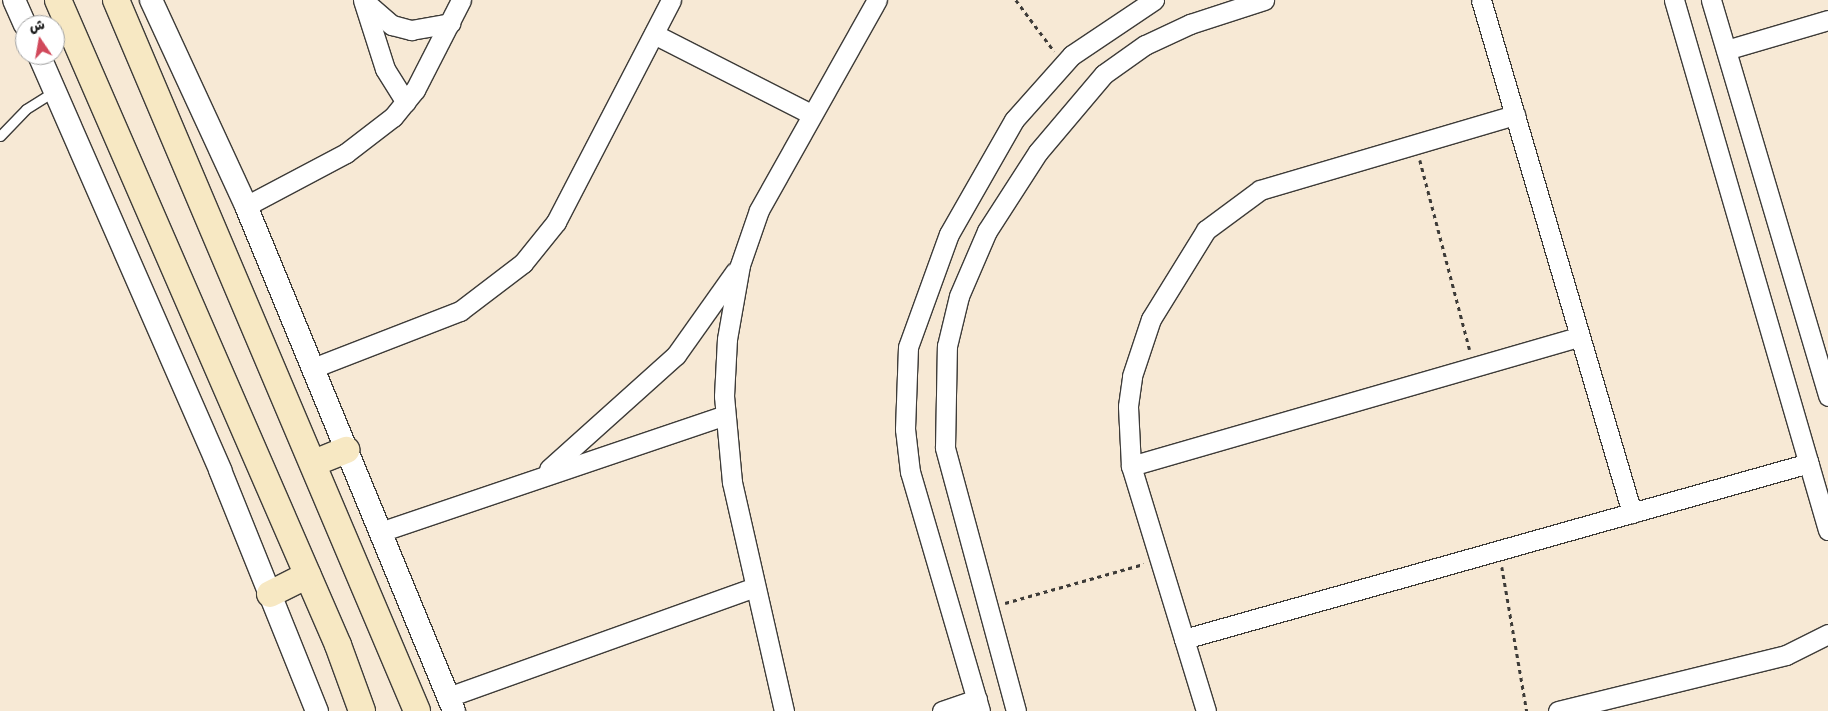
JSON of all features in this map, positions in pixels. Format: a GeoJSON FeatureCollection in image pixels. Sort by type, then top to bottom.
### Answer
{"type":"FeatureCollection","features":[{"type":"Feature","properties":{"kind":"main road"},"geometry":{"type":"LineString","coordinates":[[58,0],[308,575],[362,711]]}},
{"type":"Feature","properties":{"kind":"main road"},"geometry":{"type":"LineString","coordinates":[[116,0],[314,463],[416,711]]}},
{"type":"Feature","properties":{"kind":"main road"},"geometry":{"type":"LineString","coordinates":[[314,463],[347,450]]}},
{"type":"Feature","properties":{"kind":"main road"},"geometry":{"type":"LineString","coordinates":[[270,594],[308,575]]}},
{"type":"Feature","properties":{"kind":"street"},"geometry":{"type":"LineString","coordinates":[[14,0],[21,15]]}},
{"type":"Feature","properties":{"kind":"street"},"geometry":{"type":"LineString","coordinates":[[152,0],[246,206],[451,704],[755,587]]}},
{"type":"Feature","properties":{"kind":"street"},"geometry":{"type":"LineString","coordinates":[[363,0],[385,69],[406,102]]}},
{"type":"Feature","properties":{"kind":"street"},"geometry":{"type":"LineString","coordinates":[[363,0],[392,25],[411,30],[450,23]]}},
{"type":"Feature","properties":{"kind":"street"},"geometry":{"type":"LineString","coordinates":[[246,206],[363,143],[406,102],[461,0]]}},
{"type":"Feature","properties":{"kind":"street"},"geometry":{"type":"LineString","coordinates":[[313,368],[460,311],[523,263],[556,222],[671,0]]}},
{"type":"Feature","properties":{"kind":"street"},"geometry":{"type":"LineString","coordinates":[[784,711],[732,482],[725,415],[727,339],[740,265],[758,210],[877,0]]}},
{"type":"Feature","properties":{"kind":"street"},"geometry":{"type":"LineString","coordinates":[[942,711],[978,705],[910,472],[904,429],[908,347],[918,311],[969,193],[1014,120],[1063,63],[1106,28],[1154,0]]}},
{"type":"Feature","properties":{"kind":"street"},"geometry":{"type":"LineString","coordinates":[[1016,711],[989,608],[956,496],[946,446],[943,396],[947,346],[959,296],[987,231],[1038,152],[1104,74],[1145,45],[1190,24],[1264,0]]}},
{"type":"Feature","properties":{"kind":"street"},"geometry":{"type":"LineString","coordinates":[[1481,0],[1632,513]]}},
{"type":"Feature","properties":{"kind":"street"},"geometry":{"type":"LineString","coordinates":[[1674,0],[1828,530]]}},
{"type":"Feature","properties":{"kind":"street"},"geometry":{"type":"LineString","coordinates":[[1712,0],[1828,396]]}},
{"type":"Feature","properties":{"kind":"street"},"geometry":{"type":"LineString","coordinates":[[1726,50],[1828,20]]}},
{"type":"Feature","properties":{"kind":"street"},"geometry":{"type":"LineString","coordinates":[[654,34],[811,114]]}},
{"type":"Feature","properties":{"kind":"street"},"geometry":{"type":"LineString","coordinates":[[44,65],[270,594],[317,711]]}},
{"type":"Feature","properties":{"kind":"street"},"geometry":{"type":"LineString","coordinates":[[1206,711],[1131,466],[1128,406],[1140,347],[1168,288],[1206,230],[1260,190],[1515,115]]}},
{"type":"Feature","properties":{"kind":"street"},"geometry":{"type":"LineString","coordinates":[[544,473],[676,355],[740,265]]}},
{"type":"Feature","properties":{"kind":"street"},"geometry":{"type":"LineString","coordinates":[[1131,466],[1580,336]]}},
{"type":"Feature","properties":{"kind":"street"},"geometry":{"type":"LineString","coordinates":[[380,532],[544,473],[725,415]]}},
{"type":"Feature","properties":{"kind":"street"},"geometry":{"type":"LineString","coordinates":[[1184,639],[1809,463]]}},
{"type":"Feature","properties":{"kind":"street"},"geometry":{"type":"LineString","coordinates":[[1558,711],[1786,655],[1828,634]]}},
{"type":"Feature","properties":{"kind":"lane"},"geometry":{"type":"LineString","coordinates":[[0,136],[26,109],[56,91]]}},
{"type":"Feature","properties":{"kind":"path"},"geometry":{"type":"LineString","coordinates":[[1016,0],[1063,63]]}},
{"type":"Feature","properties":{"kind":"path"},"geometry":{"type":"LineString","coordinates":[[1416,144],[1474,367]]}},
{"type":"Feature","properties":{"kind":"path"},"geometry":{"type":"LineString","coordinates":[[1499,551],[1527,711]]}},
{"type":"Feature","properties":{"kind":"path"},"geometry":{"type":"LineString","coordinates":[[989,608],[1160,559]]}}]}
